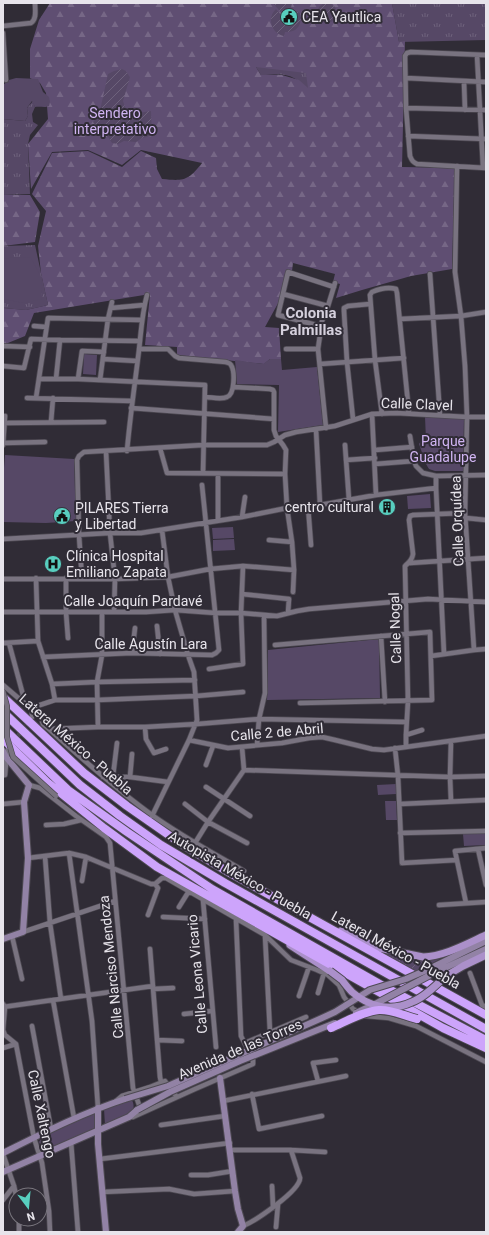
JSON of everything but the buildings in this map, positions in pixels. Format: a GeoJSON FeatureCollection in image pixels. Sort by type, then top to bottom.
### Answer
{"type":"FeatureCollection","features":[{"type":"Feature","properties":{"kind":"highway","name":"Lateral México - Puebla"},"geometry":{"type":"LineString","coordinates":[[3,697],[84,773],[115,798],[206,860],[486,1016]]}},
{"type":"Feature","properties":{"kind":"highway","name":"Autopista México - Puebla"},"geometry":{"type":"LineString","coordinates":[[3,712],[80,785],[161,845],[219,880],[486,1029]]}},
{"type":"Feature","properties":{"kind":"highway","name":"Autopista México - Puebla"},"geometry":{"type":"LineString","coordinates":[[3,728],[68,790],[212,889],[385,987],[486,1040]]}},
{"type":"Feature","properties":{"kind":"highway"},"geometry":{"type":"LineString","coordinates":[[3,739],[47,782],[111,837],[157,867],[443,1028],[486,1048]]}},
{"type":"Feature","properties":{"kind":"highway"},"geometry":{"type":"LineString","coordinates":[[306,1034],[331,1028],[370,1012],[380,1010],[416,1019],[486,1053]]}},
{"type":"Feature","properties":{"kind":"main road"},"geometry":{"type":"LineString","coordinates":[[3,939],[23,932],[28,858],[24,802],[29,785],[6,752]]}},
{"type":"Feature","properties":{"kind":"main road"},"geometry":{"type":"LineString","coordinates":[[332,929],[341,931],[379,948],[423,957],[444,953],[486,935]]}},
{"type":"Feature","properties":{"kind":"main road"},"geometry":{"type":"LineString","coordinates":[[281,938],[327,972],[342,980],[352,992],[363,1000],[377,1006],[384,1007],[403,1006],[412,1002],[421,997],[446,976],[486,955]]}},
{"type":"Feature","properties":{"kind":"main road","name":"Avenida de las Torres"},"geometry":{"type":"LineString","coordinates":[[3,1153],[74,1118],[98,1108],[168,1086],[335,1012],[370,990],[406,979],[486,941]]}},
{"type":"Feature","properties":{"kind":"main road","name":"Avenida de las Torres"},"geometry":{"type":"LineString","coordinates":[[6,1171],[129,1117],[170,1092],[240,1060],[334,1023],[377,1003],[436,972],[486,949]]}},
{"type":"Feature","properties":{"kind":"main road"},"geometry":{"type":"LineString","coordinates":[[220,1078],[231,1150],[235,1191],[243,1226],[238,1232]]}},
{"type":"Feature","properties":{"kind":"main road"},"geometry":{"type":"LineString","coordinates":[[98,1108],[98,1130],[106,1232]]}},
{"type":"Feature","properties":{"kind":"street"},"geometry":{"type":"LineString","coordinates":[[3,26],[31,23],[34,21],[34,3]]}},
{"type":"Feature","properties":{"kind":"street"},"geometry":{"type":"LineString","coordinates":[[3,33],[6,80]]}},
{"type":"Feature","properties":{"kind":"street"},"geometry":{"type":"LineString","coordinates":[[477,55],[480,110],[484,139],[484,168],[417,164],[413,162],[410,156],[406,108],[405,56],[407,53],[486,55]]}},
{"type":"Feature","properties":{"kind":"street"},"geometry":{"type":"LineString","coordinates":[[406,78],[486,82]]}},
{"type":"Feature","properties":{"kind":"street"},"geometry":{"type":"LineString","coordinates":[[464,82],[464,110]]}},
{"type":"Feature","properties":{"kind":"street"},"geometry":{"type":"LineString","coordinates":[[406,108],[486,110]]}},
{"type":"Feature","properties":{"kind":"street"},"geometry":{"type":"LineString","coordinates":[[408,136],[484,139]]}},
{"type":"Feature","properties":{"kind":"street","name":"Calle Orquídea"},"geometry":{"type":"LineString","coordinates":[[457,166],[455,272],[465,366],[467,417],[466,516],[474,650]]}},
{"type":"Feature","properties":{"kind":"street"},"geometry":{"type":"LineString","coordinates":[[320,326],[278,315],[288,272],[334,285],[320,326],[318,349],[326,428]]}},
{"type":"Feature","properties":{"kind":"street"},"geometry":{"type":"LineString","coordinates":[[430,274],[440,415]]}},
{"type":"Feature","properties":{"kind":"street"},"geometry":{"type":"LineString","coordinates":[[382,414],[375,360],[370,295],[372,292],[392,288],[396,289],[397,293],[409,414]]}},
{"type":"Feature","properties":{"kind":"street"},"geometry":{"type":"LineString","coordinates":[[284,294],[328,306]]}},
{"type":"Feature","properties":{"kind":"street"},"geometry":{"type":"LineString","coordinates":[[127,451],[134,382],[144,305],[147,295]]}},
{"type":"Feature","properties":{"kind":"street"},"geometry":{"type":"LineString","coordinates":[[100,380],[108,319],[112,302]]}},
{"type":"Feature","properties":{"kind":"street"},"geometry":{"type":"LineString","coordinates":[[353,420],[347,362],[344,308],[348,306],[370,304]]}},
{"type":"Feature","properties":{"kind":"street"},"geometry":{"type":"LineString","coordinates":[[111,308],[144,305]]}},
{"type":"Feature","properties":{"kind":"street"},"geometry":{"type":"LineString","coordinates":[[400,319],[433,316],[460,316],[486,312],[486,316]]}},
{"type":"Feature","properties":{"kind":"street"},"geometry":{"type":"LineString","coordinates":[[36,398],[48,318],[142,320]]}},
{"type":"Feature","properties":{"kind":"street"},"geometry":{"type":"LineString","coordinates":[[34,326],[46,327]]}},
{"type":"Feature","properties":{"kind":"street"},"geometry":{"type":"LineString","coordinates":[[3,366],[24,368],[31,339],[140,341]]}},
{"type":"Feature","properties":{"kind":"street"},"geometry":{"type":"LineString","coordinates":[[56,378],[60,340]]}},
{"type":"Feature","properties":{"kind":"street"},"geometry":{"type":"LineString","coordinates":[[3,346],[30,347]]}},
{"type":"Feature","properties":{"kind":"street"},"geometry":{"type":"LineString","coordinates":[[139,349],[168,349],[179,358],[226,362],[230,364],[232,368],[234,387],[229,397],[205,397]]}},
{"type":"Feature","properties":{"kind":"street"},"geometry":{"type":"LineString","coordinates":[[286,349],[318,349]]}},
{"type":"Feature","properties":{"kind":"street"},"geometry":{"type":"LineString","coordinates":[[78,379],[82,351],[104,352]]}},
{"type":"Feature","properties":{"kind":"street"},"geometry":{"type":"LineString","coordinates":[[320,364],[404,358]]}},
{"type":"Feature","properties":{"kind":"street"},"geometry":{"type":"LineString","coordinates":[[103,359],[137,360]]}},
{"type":"Feature","properties":{"kind":"street"},"geometry":{"type":"LineString","coordinates":[[39,379],[56,378],[205,385],[202,473]]}},
{"type":"Feature","properties":{"kind":"street"},"geometry":{"type":"LineString","coordinates":[[234,387],[273,390],[274,392],[274,430],[276,436],[286,450],[285,474],[294,570],[293,592]]}},
{"type":"Feature","properties":{"kind":"street"},"geometry":{"type":"LineString","coordinates":[[27,398],[132,401]]}},
{"type":"Feature","properties":{"kind":"street"},"geometry":{"type":"LineString","coordinates":[[51,422],[53,398]]}},
{"type":"Feature","properties":{"kind":"street"},"geometry":{"type":"LineString","coordinates":[[131,408],[274,419]]}},
{"type":"Feature","properties":{"kind":"street","name":"Calle Clavel"},"geometry":{"type":"LineString","coordinates":[[82,578],[77,460],[84,452],[127,451],[203,445],[267,445],[285,435],[336,426],[372,414],[396,413],[486,417]]}},
{"type":"Feature","properties":{"kind":"street"},"geometry":{"type":"LineString","coordinates":[[372,414],[376,495]]}},
{"type":"Feature","properties":{"kind":"street"},"geometry":{"type":"LineString","coordinates":[[5,416],[3,444],[45,442]]}},
{"type":"Feature","properties":{"kind":"street"},"geometry":{"type":"LineString","coordinates":[[4,423],[104,422]]}},
{"type":"Feature","properties":{"kind":"street"},"geometry":{"type":"LineString","coordinates":[[316,429],[320,505]]}},
{"type":"Feature","properties":{"kind":"street"},"geometry":{"type":"LineString","coordinates":[[410,436],[414,461],[416,466],[424,473],[436,476],[486,475]]}},
{"type":"Feature","properties":{"kind":"street"},"geometry":{"type":"LineString","coordinates":[[345,445],[349,500]]}},
{"type":"Feature","properties":{"kind":"street"},"geometry":{"type":"LineString","coordinates":[[374,450],[412,446]]}},
{"type":"Feature","properties":{"kind":"street"},"geometry":{"type":"LineString","coordinates":[[160,448],[167,474],[285,474]]}},
{"type":"Feature","properties":{"kind":"street"},"geometry":{"type":"LineString","coordinates":[[106,451],[110,534],[115,579],[114,612]]}},
{"type":"Feature","properties":{"kind":"street"},"geometry":{"type":"LineString","coordinates":[[346,460],[375,458]]}},
{"type":"Feature","properties":{"kind":"street"},"geometry":{"type":"LineString","coordinates":[[375,464],[414,461]]}},
{"type":"Feature","properties":{"kind":"street"},"geometry":{"type":"LineString","coordinates":[[218,474],[218,520]]}},
{"type":"Feature","properties":{"kind":"street"},"geometry":{"type":"LineString","coordinates":[[436,476],[444,654]]}},
{"type":"Feature","properties":{"kind":"street"},"geometry":{"type":"LineString","coordinates":[[202,485],[216,613]]}},
{"type":"Feature","properties":{"kind":"street"},"geometry":{"type":"LineString","coordinates":[[3,539],[141,533],[242,517],[287,508],[320,505],[376,495],[436,488]]}},
{"type":"Feature","properties":{"kind":"street"},"geometry":{"type":"LineString","coordinates":[[242,517],[245,497]]}},
{"type":"Feature","properties":{"kind":"street"},"geometry":{"type":"LineString","coordinates":[[308,506],[311,545]]}},
{"type":"Feature","properties":{"kind":"street"},"geometry":{"type":"LineString","coordinates":[[437,514],[466,516],[486,520]]}},
{"type":"Feature","properties":{"kind":"street","name":"Calle Nogal"},"geometry":{"type":"LineString","coordinates":[[406,747],[408,701],[404,566],[410,563],[413,554],[409,520],[410,516],[414,515],[437,514]]}},
{"type":"Feature","properties":{"kind":"street"},"geometry":{"type":"LineString","coordinates":[[152,816],[198,720],[194,672],[175,610],[168,577],[162,530]]}},
{"type":"Feature","properties":{"kind":"street"},"geometry":{"type":"LineString","coordinates":[[269,540],[292,542]]}},
{"type":"Feature","properties":{"kind":"street"},"geometry":{"type":"LineString","coordinates":[[410,563],[486,558]]}},
{"type":"Feature","properties":{"kind":"street"},"geometry":{"type":"LineString","coordinates":[[3,579],[115,579],[168,577],[210,569],[243,566],[294,570]]}},
{"type":"Feature","properties":{"kind":"street"},"geometry":{"type":"LineString","coordinates":[[209,669],[243,664],[241,613],[243,566]]}},
{"type":"Feature","properties":{"kind":"street"},"geometry":{"type":"LineString","coordinates":[[36,578],[38,641],[52,684],[55,700]]}},
{"type":"Feature","properties":{"kind":"street"},"geometry":{"type":"LineString","coordinates":[[66,578],[68,638]]}},
{"type":"Feature","properties":{"kind":"street"},"geometry":{"type":"LineString","coordinates":[[242,594],[289,598],[288,613]]}},
{"type":"Feature","properties":{"kind":"street","name":"Calle Joaquín Pardavé"},"geometry":{"type":"LineString","coordinates":[[3,612],[146,612],[175,610],[276,616],[297,610],[406,601],[442,600],[486,602]]}},
{"type":"Feature","properties":{"kind":"street"},"geometry":{"type":"LineString","coordinates":[[98,727],[97,682],[102,655],[102,612]]}},
{"type":"Feature","properties":{"kind":"street","name":"Calle Agustín Lara"},"geometry":{"type":"LineString","coordinates":[[43,657],[132,653],[188,655],[216,654],[219,650],[216,613]]}},
{"type":"Feature","properties":{"kind":"street"},"geometry":{"type":"LineString","coordinates":[[257,745],[259,719],[265,693],[264,615]]}},
{"type":"Feature","properties":{"kind":"street"},"geometry":{"type":"LineString","coordinates":[[157,626],[160,654]]}},
{"type":"Feature","properties":{"kind":"street"},"geometry":{"type":"LineString","coordinates":[[132,653],[135,628]]}},
{"type":"Feature","properties":{"kind":"street"},"geometry":{"type":"LineString","coordinates":[[275,645],[430,632],[432,700],[300,703]]}},
{"type":"Feature","properties":{"kind":"street"},"geometry":{"type":"LineString","coordinates":[[381,636],[385,702]]}},
{"type":"Feature","properties":{"kind":"street"},"geometry":{"type":"LineString","coordinates":[[3,643],[38,641]]}},
{"type":"Feature","properties":{"kind":"street"},"geometry":{"type":"LineString","coordinates":[[9,643],[23,695],[21,701]]}},
{"type":"Feature","properties":{"kind":"street"},"geometry":{"type":"LineString","coordinates":[[430,656],[474,650],[486,650]]}},
{"type":"Feature","properties":{"kind":"street"},"geometry":{"type":"LineString","coordinates":[[52,684],[195,680]]}},
{"type":"Feature","properties":{"kind":"street"},"geometry":{"type":"LineString","coordinates":[[3,685],[30,708],[38,711],[43,724],[103,777],[152,816],[244,871]]}},
{"type":"Feature","properties":{"kind":"street"},"geometry":{"type":"LineString","coordinates":[[3,691],[7,706],[7,737],[13,757],[56,796],[68,810]]}},
{"type":"Feature","properties":{"kind":"street"},"geometry":{"type":"LineString","coordinates":[[32,717],[32,713],[40,705],[55,700],[98,700],[196,696],[243,692]]}},
{"type":"Feature","properties":{"kind":"street"},"geometry":{"type":"LineString","coordinates":[[49,729],[145,727],[259,719],[406,722]]}},
{"type":"Feature","properties":{"kind":"street"},"geometry":{"type":"LineString","coordinates":[[145,727],[146,739],[154,753],[166,749]]}},
{"type":"Feature","properties":{"kind":"street"},"geometry":{"type":"LineString","coordinates":[[406,735],[422,730]]}},
{"type":"Feature","properties":{"kind":"street","name":"Calle 2 de Abril"},"geometry":{"type":"LineString","coordinates":[[189,740],[212,746],[228,748],[282,743],[322,737],[372,749],[384,750],[486,736]]}},
{"type":"Feature","properties":{"kind":"street"},"geometry":{"type":"LineString","coordinates":[[451,741],[451,802]]}},
{"type":"Feature","properties":{"kind":"street"},"geometry":{"type":"LineString","coordinates":[[113,776],[117,743]]}},
{"type":"Feature","properties":{"kind":"street"},"geometry":{"type":"LineString","coordinates":[[206,765],[212,746]]}},
{"type":"Feature","properties":{"kind":"street"},"geometry":{"type":"LineString","coordinates":[[195,843],[244,770],[242,747]]}},
{"type":"Feature","properties":{"kind":"street"},"geometry":{"type":"LineString","coordinates":[[395,748],[400,804],[402,863],[457,860]]}},
{"type":"Feature","properties":{"kind":"street"},"geometry":{"type":"LineString","coordinates":[[3,775],[5,775],[6,772],[6,752]]}},
{"type":"Feature","properties":{"kind":"street"},"geometry":{"type":"LineString","coordinates":[[130,777],[132,754]]}},
{"type":"Feature","properties":{"kind":"street"},"geometry":{"type":"LineString","coordinates":[[244,770],[398,776],[486,776]]}},
{"type":"Feature","properties":{"kind":"street"},"geometry":{"type":"LineString","coordinates":[[103,777],[130,777],[168,782]]}},
{"type":"Feature","properties":{"kind":"street"},"geometry":{"type":"LineString","coordinates":[[29,785],[40,788],[81,820],[106,837],[111,837]]}},
{"type":"Feature","properties":{"kind":"street"},"geometry":{"type":"LineString","coordinates":[[206,787],[250,816]]}},
{"type":"Feature","properties":{"kind":"street"},"geometry":{"type":"LineString","coordinates":[[400,804],[486,800]]}},
{"type":"Feature","properties":{"kind":"street"},"geometry":{"type":"LineString","coordinates":[[3,804],[24,802]]}},
{"type":"Feature","properties":{"kind":"street"},"geometry":{"type":"LineString","coordinates":[[184,804],[208,822],[247,843]]}},
{"type":"Feature","properties":{"kind":"street"},"geometry":{"type":"LineString","coordinates":[[46,825],[64,824],[81,820]]}},
{"type":"Feature","properties":{"kind":"street"},"geometry":{"type":"LineString","coordinates":[[400,833],[486,831]]}},
{"type":"Feature","properties":{"kind":"street","name":"Calle Narciso Mendoza"},"geometry":{"type":"LineString","coordinates":[[111,837],[112,868],[133,1088],[139,1112]]}},
{"type":"Feature","properties":{"kind":"street"},"geometry":{"type":"LineString","coordinates":[[466,903],[455,851],[486,848]]}},
{"type":"Feature","properties":{"kind":"street"},"geometry":{"type":"LineString","coordinates":[[478,849],[486,885]]}},
{"type":"Feature","properties":{"kind":"street"},"geometry":{"type":"LineString","coordinates":[[28,858],[69,853],[154,884],[158,888],[148,915]]}},
{"type":"Feature","properties":{"kind":"street"},"geometry":{"type":"LineString","coordinates":[[69,853],[92,1021],[98,1108]]}},
{"type":"Feature","properties":{"kind":"street"},"geometry":{"type":"LineString","coordinates":[[45,856],[50,923],[60,999]]}},
{"type":"Feature","properties":{"kind":"street"},"geometry":{"type":"LineString","coordinates":[[82,881],[86,858]]}},
{"type":"Feature","properties":{"kind":"street"},"geometry":{"type":"LineString","coordinates":[[154,884],[162,878],[166,878],[265,935],[291,960],[327,972],[339,985],[344,997],[353,1008],[366,1016],[389,1018],[416,1026],[486,1062]]}},
{"type":"Feature","properties":{"kind":"street"},"geometry":{"type":"LineString","coordinates":[[179,908],[189,891]]}},
{"type":"Feature","properties":{"kind":"street","name":"Calle Leona Vicario"},"geometry":{"type":"LineString","coordinates":[[203,900],[216,1047]]}},
{"type":"Feature","properties":{"kind":"street"},"geometry":{"type":"LineString","coordinates":[[23,932],[115,901]]}},
{"type":"Feature","properties":{"kind":"street"},"geometry":{"type":"LineString","coordinates":[[439,905],[486,902]]}},
{"type":"Feature","properties":{"kind":"street"},"geometry":{"type":"LineString","coordinates":[[163,917],[205,919]]}},
{"type":"Feature","properties":{"kind":"street"},"geometry":{"type":"LineString","coordinates":[[139,1112],[253,1064],[253,1060],[241,1036],[236,919]]}},
{"type":"Feature","properties":{"kind":"street"},"geometry":{"type":"LineString","coordinates":[[265,935],[270,1032]]}},
{"type":"Feature","properties":{"kind":"street"},"geometry":{"type":"LineString","coordinates":[[12,936],[22,979]]}},
{"type":"Feature","properties":{"kind":"street"},"geometry":{"type":"LineString","coordinates":[[150,949],[161,1082]]}},
{"type":"Feature","properties":{"kind":"street"},"geometry":{"type":"LineString","coordinates":[[299,996],[309,967]]}},
{"type":"Feature","properties":{"kind":"street"},"geometry":{"type":"LineString","coordinates":[[318,993],[327,972]]}},
{"type":"Feature","properties":{"kind":"street"},"geometry":{"type":"LineString","coordinates":[[470,973],[482,1005],[486,1007]]}},
{"type":"Feature","properties":{"kind":"street"},"geometry":{"type":"LineString","coordinates":[[4,1006],[124,990],[153,987],[173,988]]}},
{"type":"Feature","properties":{"kind":"street"},"geometry":{"type":"LineString","coordinates":[[53,1000],[74,1118]]}},
{"type":"Feature","properties":{"kind":"street","name":"Calle Xaltengo"},"geometry":{"type":"LineString","coordinates":[[4,1006],[5,1036],[16,1044],[34,1138],[42,1163],[49,1211],[50,1232]]}},
{"type":"Feature","properties":{"kind":"street"},"geometry":{"type":"LineString","coordinates":[[184,1014],[212,1011]]}},
{"type":"Feature","properties":{"kind":"street"},"geometry":{"type":"LineString","coordinates":[[245,1043],[306,1017]]}},
{"type":"Feature","properties":{"kind":"street"},"geometry":{"type":"LineString","coordinates":[[32,1026],[51,1129]]}},
{"type":"Feature","properties":{"kind":"street"},"geometry":{"type":"LineString","coordinates":[[157,1040],[182,1041]]}},
{"type":"Feature","properties":{"kind":"street"},"geometry":{"type":"LineString","coordinates":[[3,1048],[16,1044]]}},
{"type":"Feature","properties":{"kind":"street"},"geometry":{"type":"LineString","coordinates":[[318,1081],[313,1063],[336,1060]]}},
{"type":"Feature","properties":{"kind":"street"},"geometry":{"type":"LineString","coordinates":[[223,1101],[346,1076]]}},
{"type":"Feature","properties":{"kind":"street"},"geometry":{"type":"LineString","coordinates":[[114,1102],[122,1096],[165,1081],[177,1097]]}},
{"type":"Feature","properties":{"kind":"street"},"geometry":{"type":"LineString","coordinates":[[252,1094],[259,1129],[322,1116]]}},
{"type":"Feature","properties":{"kind":"street"},"geometry":{"type":"LineString","coordinates":[[161,1125],[225,1116]]}},
{"type":"Feature","properties":{"kind":"street"},"geometry":{"type":"LineString","coordinates":[[71,1142],[78,1232]]}},
{"type":"Feature","properties":{"kind":"street"},"geometry":{"type":"LineString","coordinates":[[100,1160],[166,1150],[230,1143]]}},
{"type":"Feature","properties":{"kind":"street"},"geometry":{"type":"LineString","coordinates":[[231,1150],[291,1150],[324,1152]]}},
{"type":"Feature","properties":{"kind":"street"},"geometry":{"type":"LineString","coordinates":[[243,1226],[250,1223],[275,1205],[297,1186],[300,1178],[291,1150]]}},
{"type":"Feature","properties":{"kind":"street"},"geometry":{"type":"LineString","coordinates":[[3,1153],[6,1171],[14,1186],[3,1200]]}},
{"type":"Feature","properties":{"kind":"street"},"geometry":{"type":"LineString","coordinates":[[191,1175],[208,1175],[233,1171]]}},
{"type":"Feature","properties":{"kind":"street"},"geometry":{"type":"LineString","coordinates":[[272,1186],[276,1228]]}},
{"type":"Feature","properties":{"kind":"street"},"geometry":{"type":"LineString","coordinates":[[102,1192],[169,1189],[194,1194],[235,1191]]}},
{"type":"Feature","properties":{"kind":"green space"},"geometry":{"type":"Polygon","coordinates":[[[50,3],[392,3],[399,42],[405,41],[402,167],[455,168],[452,269],[411,276],[336,298],[340,284],[333,282],[335,274],[293,263],[292,271],[287,270],[282,296],[265,327],[279,328],[281,359],[270,359],[264,364],[177,355],[177,347],[145,345],[150,294],[34,313],[25,336],[3,345],[3,308],[26,310],[48,305],[41,273],[38,246],[46,211],[32,194],[52,153],[88,151],[122,167],[141,151],[156,158],[157,169],[162,179],[169,180],[181,180],[189,176],[202,163],[141,150],[122,165],[88,150],[52,152],[31,189],[28,144],[48,119],[46,93],[40,83],[30,78],[30,49],[39,20],[50,3]],[[256,67],[261,75],[282,75],[299,80],[308,88],[306,73],[256,67]]]}},
{"type":"Feature","properties":{"kind":"green space","name":"CEA Yautlica"},"geometry":{"type":"Polygon","coordinates":[[[273,3],[292,3],[290,13],[292,13],[292,9],[300,13],[301,21],[298,27],[293,31],[285,32],[284,36],[276,32],[272,25],[271,17],[276,9],[282,16],[283,15],[273,3]]]}},
{"type":"Feature","properties":{"kind":"green space"},"geometry":{"type":"Polygon","coordinates":[[[323,3],[331,3],[337,9],[337,17],[331,23],[323,23],[317,17],[317,9],[323,3]]]}},
{"type":"Feature","properties":{"kind":"green space"},"geometry":{"type":"Polygon","coordinates":[[[392,3],[486,3],[486,40],[399,42],[392,3]]]}},
{"type":"Feature","properties":{"kind":"green space"},"geometry":{"type":"Polygon","coordinates":[[[305,55],[309,90],[303,84],[287,75],[261,75],[256,67],[305,55]]]}},
{"type":"Feature","properties":{"kind":"green space","name":"Sendero interpretativo"},"geometry":{"type":"Polygon","coordinates":[[[122,69],[126,71],[130,77],[123,101],[125,107],[131,114],[151,111],[152,136],[142,138],[136,142],[124,141],[118,144],[112,143],[93,122],[99,115],[108,74],[122,69]]]}},
{"type":"Feature","properties":{"kind":"green space"},"geometry":{"type":"Polygon","coordinates":[[[16,78],[38,79],[43,92],[49,97],[50,102],[49,106],[47,107],[35,107],[32,101],[27,108],[28,116],[25,121],[3,119],[3,85],[9,80],[16,78]]]}},
{"type":"Feature","properties":{"kind":"green space"},"geometry":{"type":"Polygon","coordinates":[[[33,101],[35,107],[32,114],[33,122],[38,125],[30,135],[28,144],[30,194],[3,195],[3,119],[25,121],[28,116],[27,108],[33,101]]]}},
{"type":"Feature","properties":{"kind":"green space"},"geometry":{"type":"Polygon","coordinates":[[[3,195],[30,195],[40,212],[35,242],[3,246],[3,195]]]}},
{"type":"Feature","properties":{"kind":"green space"},"geometry":{"type":"Polygon","coordinates":[[[35,245],[48,305],[26,310],[3,308],[3,246],[35,245]]]}},
{"type":"Feature","properties":{"kind":"green space"},"geometry":{"type":"Polygon","coordinates":[[[15,257],[31,258],[41,277],[42,299],[24,303],[3,299],[3,259],[15,257]]]}},
{"type":"Feature","properties":{"kind":"green space"},"geometry":{"type":"Polygon","coordinates":[[[84,354],[97,355],[96,375],[83,374],[84,354]]]}},
{"type":"Feature","properties":{"kind":"green space"},"geometry":{"type":"Polygon","coordinates":[[[270,359],[281,359],[282,370],[317,367],[323,425],[278,432],[279,385],[237,384],[235,360],[263,364],[270,359]]]}},
{"type":"Feature","properties":{"kind":"green space","name":"Parque Guadalupe"},"geometry":{"type":"Polygon","coordinates":[[[425,417],[464,419],[463,471],[435,471],[429,469],[419,444],[421,441],[426,440],[425,417]]]}},
{"type":"Feature","properties":{"kind":"green space"},"geometry":{"type":"Polygon","coordinates":[[[5,455],[74,459],[76,521],[46,523],[3,522],[3,480],[5,455]]]}},
{"type":"Feature","properties":{"kind":"green space"},"geometry":{"type":"Polygon","coordinates":[[[430,494],[431,508],[408,509],[407,496],[430,494]]]}},
{"type":"Feature","properties":{"kind":"green space"},"geometry":{"type":"Polygon","coordinates":[[[233,527],[234,538],[213,539],[212,528],[233,527]]]}},
{"type":"Feature","properties":{"kind":"green space"},"geometry":{"type":"Polygon","coordinates":[[[234,539],[235,550],[213,551],[213,540],[234,539]]]}},
{"type":"Feature","properties":{"kind":"green space"},"geometry":{"type":"Polygon","coordinates":[[[379,639],[380,698],[267,700],[268,650],[379,639]]]}},
{"type":"Feature","properties":{"kind":"green space"},"geometry":{"type":"Polygon","coordinates":[[[396,784],[396,794],[378,795],[377,785],[396,784]]]}},
{"type":"Feature","properties":{"kind":"green space"},"geometry":{"type":"Polygon","coordinates":[[[385,801],[396,801],[397,820],[386,820],[385,801]]]}},
{"type":"Feature","properties":{"kind":"green space"},"geometry":{"type":"Polygon","coordinates":[[[463,834],[486,834],[486,845],[464,846],[463,834]]]}},
{"type":"Feature","properties":{"kind":"green space"},"geometry":{"type":"Polygon","coordinates":[[[382,953],[422,961],[440,959],[414,973],[382,953]]]}},
{"type":"Feature","properties":{"kind":"green space"},"geometry":{"type":"Polygon","coordinates":[[[131,1099],[134,1105],[133,1112],[105,1125],[104,1109],[131,1099]]]}},
{"type":"Feature","properties":{"kind":"green space"},"geometry":{"type":"Polygon","coordinates":[[[96,1111],[95,1130],[44,1153],[39,1142],[44,1135],[96,1111]]]}},
{"type":"Feature","properties":{"kind":"tunnel"},"geometry":{"type":"LineString","coordinates":[[14,741],[30,720]]}},
{"type":"Feature","properties":{"kind":"place","name":"CEA Yautlica"},"geometry":{"type":"Point","coordinates":[289,17]}},
{"type":"Feature","properties":{"kind":"place","name":"centro cultural"},"geometry":{"type":"Point","coordinates":[387,507]}},
{"type":"Feature","properties":{"kind":"place","name":"PILARES Tierra y Libertad"},"geometry":{"type":"Point","coordinates":[62,516]}},
{"type":"Feature","properties":{"kind":"place","name":"Clínica Hospital Emiliano Zapata"},"geometry":{"type":"Point","coordinates":[53,564]}},
{"type":"Feature","properties":{"kind":"district","name":"Colonia Palmillas"},"geometry":{"type":"Point","coordinates":[311,322]}}]}
